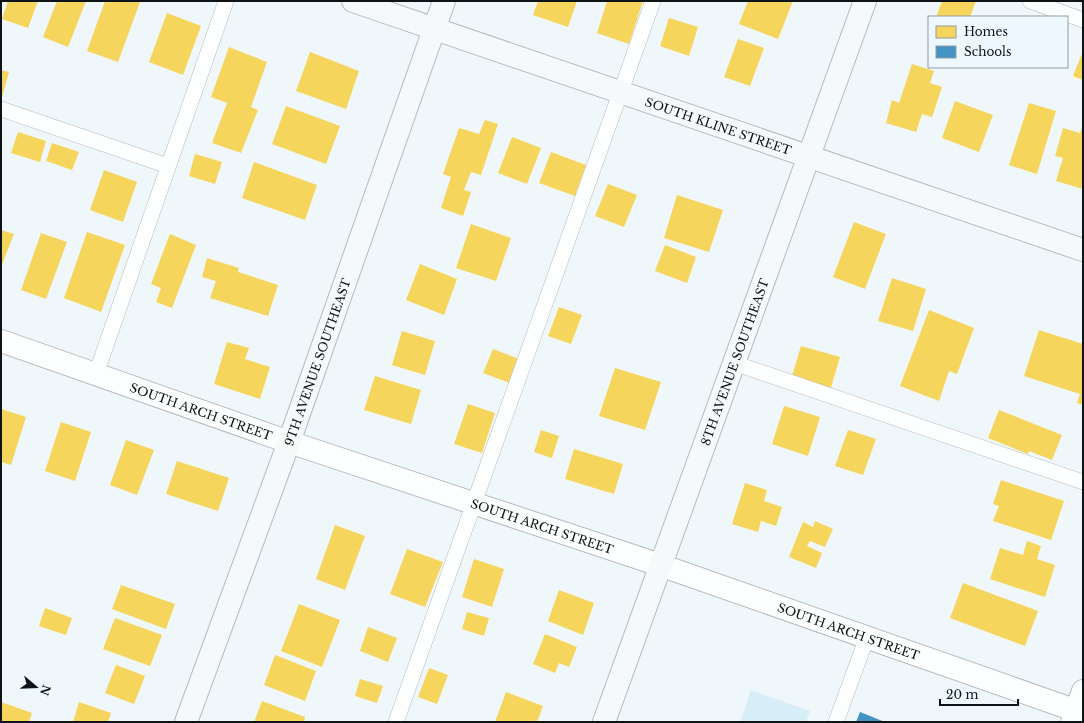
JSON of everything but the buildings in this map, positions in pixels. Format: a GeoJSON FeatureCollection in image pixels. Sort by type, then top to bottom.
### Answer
{"type":"FeatureCollection","features":[{"type":"Feature","properties":{"kind":"street","name":"SOUTH KLINE STREET"},"geometry":{"type":"LineString","coordinates":[[353,1],[1083,250]]}},
{"type":"Feature","properties":{"kind":"street","name":"9TH AVENUE SOUTHEAST"},"geometry":{"type":"LineString","coordinates":[[186,722],[289,442],[444,1]]}},
{"type":"Feature","properties":{"kind":"street","name":"8TH AVENUE SOUTHEAST"},"geometry":{"type":"LineString","coordinates":[[604,722],[865,1]]}},
{"type":"Feature","properties":{"kind":"street","name":"SOUTH ARCH STREET"},"geometry":{"type":"LineString","coordinates":[[1,341],[289,442],[660,565],[1078,709]]}},
{"type":"Feature","properties":{"kind":"lane"},"geometry":{"type":"LineString","coordinates":[[96,374],[226,1]]}},
{"type":"Feature","properties":{"kind":"lane"},"geometry":{"type":"LineString","coordinates":[[396,722],[653,1]]}},
{"type":"Feature","properties":{"kind":"lane"},"geometry":{"type":"LineString","coordinates":[[1030,1],[1083,20]]}},
{"type":"Feature","properties":{"kind":"lane"},"geometry":{"type":"LineString","coordinates":[[1,109],[168,166]]}},
{"type":"Feature","properties":{"kind":"lane"},"geometry":{"type":"LineString","coordinates":[[734,363],[1083,482]]}},
{"type":"Feature","properties":{"kind":"lane"},"geometry":{"type":"LineString","coordinates":[[836,722],[867,637]]}},
{"type":"Feature","properties":{"kind":"shaded area"},"geometry":{"type":"Polygon","coordinates":[[[751,690],[810,711],[806,722],[740,722],[751,690]]]}}]}
